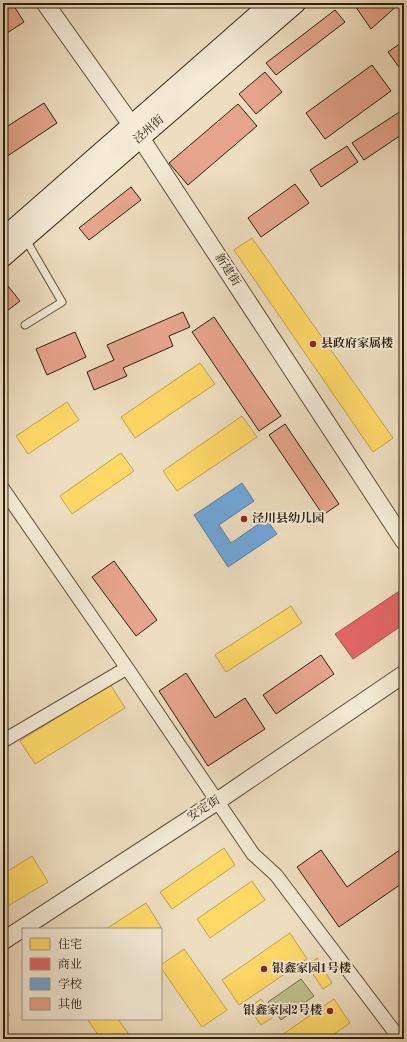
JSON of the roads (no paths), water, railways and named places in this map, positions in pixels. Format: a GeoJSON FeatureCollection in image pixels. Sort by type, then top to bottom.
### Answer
{"type":"FeatureCollection","features":[{"type":"Feature","properties":{"kind":"main road","name":"泾州街"},"geometry":{"type":"LineString","coordinates":[[3,256],[25,238],[272,3]]}},
{"type":"Feature","properties":{"kind":"main road","name":"泾州街"},"geometry":{"type":"LineString","coordinates":[[3,238],[296,3]]}},
{"type":"Feature","properties":{"kind":"street","name":"新建街"},"geometry":{"type":"LineString","coordinates":[[44,3],[136,132],[404,541]]}},
{"type":"Feature","properties":{"kind":"street"},"geometry":{"type":"LineString","coordinates":[[3,489],[253,854],[276,876],[400,1039]]}},
{"type":"Feature","properties":{"kind":"street"},"geometry":{"type":"LineString","coordinates":[[3,740],[127,668]]}},
{"type":"Feature","properties":{"kind":"street","name":"安定街"},"geometry":{"type":"LineString","coordinates":[[23,928],[216,802],[404,674]]}},
{"type":"Feature","properties":{"kind":"street","name":"安定街"},"geometry":{"type":"LineString","coordinates":[[3,941],[22,929]]}},
{"type":"Feature","properties":{"kind":"lane"},"geometry":{"type":"LineString","coordinates":[[25,238],[62,302],[25,325]]}},
{"type":"Feature","properties":{"kind":"place","name":"县政府家属楼"},"geometry":{"type":"Point","coordinates":[313,344]}},
{"type":"Feature","properties":{"kind":"place","name":"泾川县幼儿园"},"geometry":{"type":"Point","coordinates":[244,519]}},
{"type":"Feature","properties":{"kind":"place","name":"银鑫家园1号楼"},"geometry":{"type":"Point","coordinates":[264,969]}},
{"type":"Feature","properties":{"kind":"place","name":"银鑫家园2号楼"},"geometry":{"type":"Point","coordinates":[330,1011]}}]}
